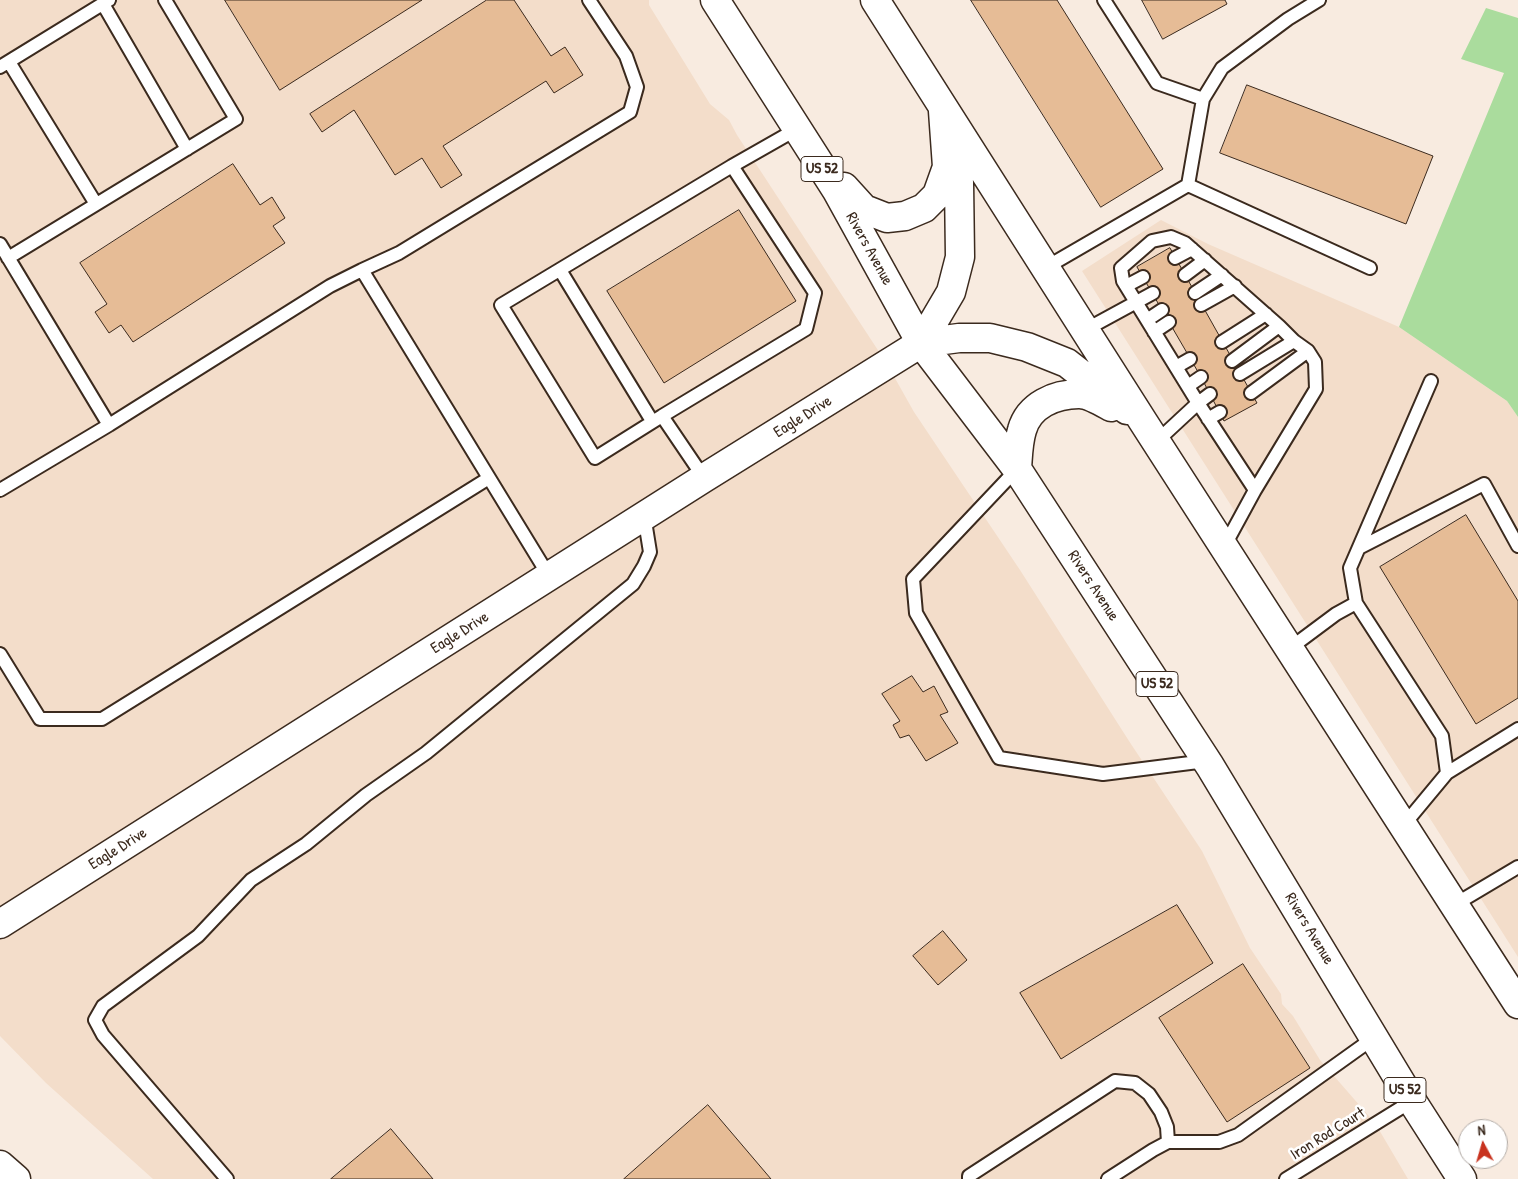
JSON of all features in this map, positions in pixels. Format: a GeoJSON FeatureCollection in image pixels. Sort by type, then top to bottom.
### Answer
{"type":"FeatureCollection","features":[{"type":"Feature","properties":{"kind":"main road","name":"Rivers Avenue"},"geometry":{"type":"LineString","coordinates":[[715,0],[837,192],[921,343],[1017,469],[1207,760],[1412,1101],[1462,1179]]}},
{"type":"Feature","properties":{"kind":"main road"},"geometry":{"type":"LineString","coordinates":[[875,0],[1518,1004]]}},
{"type":"Feature","properties":{"kind":"main road"},"geometry":{"type":"LineString","coordinates":[[803,139],[864,209],[887,218],[905,216],[924,208],[937,195],[947,167],[943,107]]}},
{"type":"Feature","properties":{"kind":"main road"},"geometry":{"type":"LineString","coordinates":[[921,343],[952,292],[960,257],[959,182],[943,107]]}},
{"type":"Feature","properties":{"kind":"main road"},"geometry":{"type":"LineString","coordinates":[[921,343],[959,338],[990,338],[1027,347],[1067,363],[1150,432]]}},
{"type":"Feature","properties":{"kind":"main road","name":"Eagle Drive"},"geometry":{"type":"LineString","coordinates":[[0,924],[704,478],[921,343]]}},
{"type":"Feature","properties":{"kind":"main road"},"geometry":{"type":"LineString","coordinates":[[1017,469],[1022,429],[1030,414],[1041,403],[1059,396],[1081,394],[1103,403],[1150,432]]}},
{"type":"Feature","properties":{"kind":"main road"},"geometry":{"type":"LineString","coordinates":[[0,1165],[16,1179]]}},
{"type":"Feature","properties":{"kind":"lane"},"geometry":{"type":"LineString","coordinates":[[8,258],[236,119],[165,0]]}},
{"type":"Feature","properties":{"kind":"lane"},"geometry":{"type":"LineString","coordinates":[[0,490],[109,425],[330,286],[399,253],[630,112],[637,87],[633,75],[626,56],[590,0]]}},
{"type":"Feature","properties":{"kind":"lane"},"geometry":{"type":"LineString","coordinates":[[1104,0],[1157,83],[1203,99]]}},
{"type":"Feature","properties":{"kind":"lane"},"geometry":{"type":"LineString","coordinates":[[1188,186],[1203,99],[1222,68],[1288,19],[1319,0]]}},
{"type":"Feature","properties":{"kind":"lane"},"geometry":{"type":"LineString","coordinates":[[96,204],[4,64],[106,2],[187,149]]}},
{"type":"Feature","properties":{"kind":"lane"},"geometry":{"type":"LineString","coordinates":[[732,166],[815,293],[806,329],[594,458],[501,305],[732,166],[803,139]]}},
{"type":"Feature","properties":{"kind":"lane"},"geometry":{"type":"LineString","coordinates":[[1188,186],[1370,268]]}},
{"type":"Feature","properties":{"kind":"lane"},"geometry":{"type":"LineString","coordinates":[[1045,268],[1188,186]]}},
{"type":"Feature","properties":{"kind":"lane"},"geometry":{"type":"LineString","coordinates":[[1224,547],[1255,490],[1316,389],[1315,362],[1308,351],[1294,341],[1185,243],[1171,237],[1152,241],[1121,268],[1123,282],[1208,419],[1255,490]]}},
{"type":"Feature","properties":{"kind":"lane"},"geometry":{"type":"LineString","coordinates":[[0,244],[109,425]]}},
{"type":"Feature","properties":{"kind":"lane"},"geometry":{"type":"LineString","coordinates":[[1175,258],[1192,249]]}},
{"type":"Feature","properties":{"kind":"lane"},"geometry":{"type":"LineString","coordinates":[[1184,274],[1205,260]]}},
{"type":"Feature","properties":{"kind":"lane"},"geometry":{"type":"LineString","coordinates":[[362,270],[549,576]]}},
{"type":"Feature","properties":{"kind":"lane"},"geometry":{"type":"LineString","coordinates":[[560,270],[657,418],[704,478]]}},
{"type":"Feature","properties":{"kind":"lane"},"geometry":{"type":"LineString","coordinates":[[1195,293],[1222,275]]}},
{"type":"Feature","properties":{"kind":"lane"},"geometry":{"type":"LineString","coordinates":[[1126,286],[1143,277]]}},
{"type":"Feature","properties":{"kind":"lane"},"geometry":{"type":"LineString","coordinates":[[1201,305],[1234,286]]}},
{"type":"Feature","properties":{"kind":"lane"},"geometry":{"type":"LineString","coordinates":[[1085,330],[1153,293]]}},
{"type":"Feature","properties":{"kind":"lane"},"geometry":{"type":"LineString","coordinates":[[1147,320],[1162,310]]}},
{"type":"Feature","properties":{"kind":"lane"},"geometry":{"type":"LineString","coordinates":[[1222,342],[1266,314]]}},
{"type":"Feature","properties":{"kind":"lane"},"geometry":{"type":"LineString","coordinates":[[1154,332],[1170,322]]}},
{"type":"Feature","properties":{"kind":"lane"},"geometry":{"type":"LineString","coordinates":[[1232,360],[1279,326]]}},
{"type":"Feature","properties":{"kind":"lane"},"geometry":{"type":"LineString","coordinates":[[1240,374],[1294,341]]}},
{"type":"Feature","properties":{"kind":"lane"},"geometry":{"type":"LineString","coordinates":[[1251,392],[1308,351]]}},
{"type":"Feature","properties":{"kind":"lane"},"geometry":{"type":"LineString","coordinates":[[1176,367],[1190,359]]}},
{"type":"Feature","properties":{"kind":"lane"},"geometry":{"type":"LineString","coordinates":[[1188,386],[1201,377]]}},
{"type":"Feature","properties":{"kind":"lane"},"geometry":{"type":"LineString","coordinates":[[1431,381],[1350,568],[1356,603],[1442,736],[1447,773]]}},
{"type":"Feature","properties":{"kind":"lane"},"geometry":{"type":"LineString","coordinates":[[1150,432],[1210,394]]}},
{"type":"Feature","properties":{"kind":"lane"},"geometry":{"type":"LineString","coordinates":[[1208,419],[1220,412]]}},
{"type":"Feature","properties":{"kind":"lane"},"geometry":{"type":"LineString","coordinates":[[1017,469],[913,580],[916,613],[999,758],[1103,774],[1207,760]]}},
{"type":"Feature","properties":{"kind":"lane"},"geometry":{"type":"LineString","coordinates":[[0,654],[40,719],[102,718],[489,478]]}},
{"type":"Feature","properties":{"kind":"lane"},"geometry":{"type":"LineString","coordinates":[[1359,548],[1484,484],[1518,546]]}},
{"type":"Feature","properties":{"kind":"lane"},"geometry":{"type":"LineString","coordinates":[[227,1179],[103,1035],[95,1020],[103,1006],[198,936],[251,880],[306,844],[366,795],[426,752],[633,584],[650,552],[644,516]]}},
{"type":"Feature","properties":{"kind":"lane"},"geometry":{"type":"LineString","coordinates":[[1289,648],[1336,614],[1356,603]]}},
{"type":"Feature","properties":{"kind":"lane"},"geometry":{"type":"LineString","coordinates":[[1403,826],[1447,773],[1518,729]]}},
{"type":"Feature","properties":{"kind":"lane"},"geometry":{"type":"LineString","coordinates":[[1454,904],[1518,868]]}},
{"type":"Feature","properties":{"kind":"lane"},"geometry":{"type":"LineString","coordinates":[[1108,1179],[1168,1142],[1220,1142],[1238,1135],[1374,1037]]}},
{"type":"Feature","properties":{"kind":"lane"},"geometry":{"type":"LineString","coordinates":[[969,1179],[970,1176],[1115,1081],[1135,1083],[1149,1094],[1161,1112],[1168,1142]]}},
{"type":"Feature","properties":{"kind":"lane","name":"Iron Rod Court"},"geometry":{"type":"LineString","coordinates":[[1286,1179],[1412,1101]]}},
{"type":"Feature","properties":{"kind":"shaded area"},"geometry":{"type":"Polygon","coordinates":[[[0,0],[649,0],[649,5],[710,104],[729,120],[887,364],[914,412],[1020,570],[1202,851],[1250,948],[1281,994],[1282,1004],[1293,1016],[1320,1060],[1375,1123],[1408,1179],[153,1179],[46,1083],[0,1036],[0,0]]]}},
{"type":"Feature","properties":{"kind":"shaded area"},"geometry":{"type":"Polygon","coordinates":[[[1161,220],[1208,244],[1399,327],[1507,401],[1518,417],[1518,957],[1082,271],[1161,220]]]}},
{"type":"Feature","properties":{"kind":"green space"},"geometry":{"type":"Polygon","coordinates":[[[1486,8],[1518,18],[1518,417],[1507,401],[1399,327],[1504,73],[1461,59],[1486,8]]]}},
{"type":"Feature","properties":{"kind":"building"},"geometry":{"type":"Polygon","coordinates":[[[225,0],[422,0],[280,90],[225,0]]]}},
{"type":"Feature","properties":{"kind":"building"},"geometry":{"type":"Polygon","coordinates":[[[487,0],[514,0],[551,56],[565,47],[583,75],[554,93],[546,81],[443,146],[462,175],[441,188],[422,158],[395,175],[354,110],[322,132],[310,114],[487,0]]]}},
{"type":"Feature","properties":{"kind":"building"},"geometry":{"type":"Polygon","coordinates":[[[971,0],[1057,0],[1163,169],[1101,207],[971,0]]]}},
{"type":"Feature","properties":{"kind":"building"},"geometry":{"type":"Polygon","coordinates":[[[1142,0],[1225,0],[1227,4],[1163,39],[1142,0]]]}},
{"type":"Feature","properties":{"kind":"building"},"geometry":{"type":"Polygon","coordinates":[[[1247,85],[1433,156],[1406,224],[1220,153],[1247,85]]]}},
{"type":"Feature","properties":{"kind":"building"},"geometry":{"type":"Polygon","coordinates":[[[233,164],[260,205],[272,197],[285,218],[273,226],[285,243],[133,342],[121,325],[109,333],[95,312],[107,304],[80,263],[233,164]]]}},
{"type":"Feature","properties":{"kind":"building"},"geometry":{"type":"Polygon","coordinates":[[[739,210],[796,301],[664,383],[607,291],[739,210]]]}},
{"type":"Feature","properties":{"kind":"building"},"geometry":{"type":"Polygon","coordinates":[[[1170,248],[1257,403],[1224,421],[1201,377],[1137,267],[1170,248]]]}},
{"type":"Feature","properties":{"kind":"building"},"geometry":{"type":"Polygon","coordinates":[[[1466,515],[1518,601],[1518,698],[1476,724],[1380,567],[1466,515]]]}},
{"type":"Feature","properties":{"kind":"building"},"geometry":{"type":"Polygon","coordinates":[[[912,676],[923,692],[934,686],[948,712],[940,715],[958,743],[926,761],[909,735],[900,738],[893,725],[900,721],[882,694],[912,676]]]}},
{"type":"Feature","properties":{"kind":"building"},"geometry":{"type":"Polygon","coordinates":[[[1177,905],[1213,963],[1061,1059],[1020,993],[1177,905]]]}},
{"type":"Feature","properties":{"kind":"building"},"geometry":{"type":"Polygon","coordinates":[[[943,931],[967,960],[938,985],[913,956],[943,931]]]}},
{"type":"Feature","properties":{"kind":"building"},"geometry":{"type":"Polygon","coordinates":[[[1243,964],[1310,1068],[1227,1122],[1159,1018],[1243,964]]]}},
{"type":"Feature","properties":{"kind":"building"},"geometry":{"type":"Polygon","coordinates":[[[708,1105],[771,1179],[624,1179],[708,1105]]]}},
{"type":"Feature","properties":{"kind":"building"},"geometry":{"type":"Polygon","coordinates":[[[391,1129],[433,1179],[331,1179],[391,1129]]]}}]}
